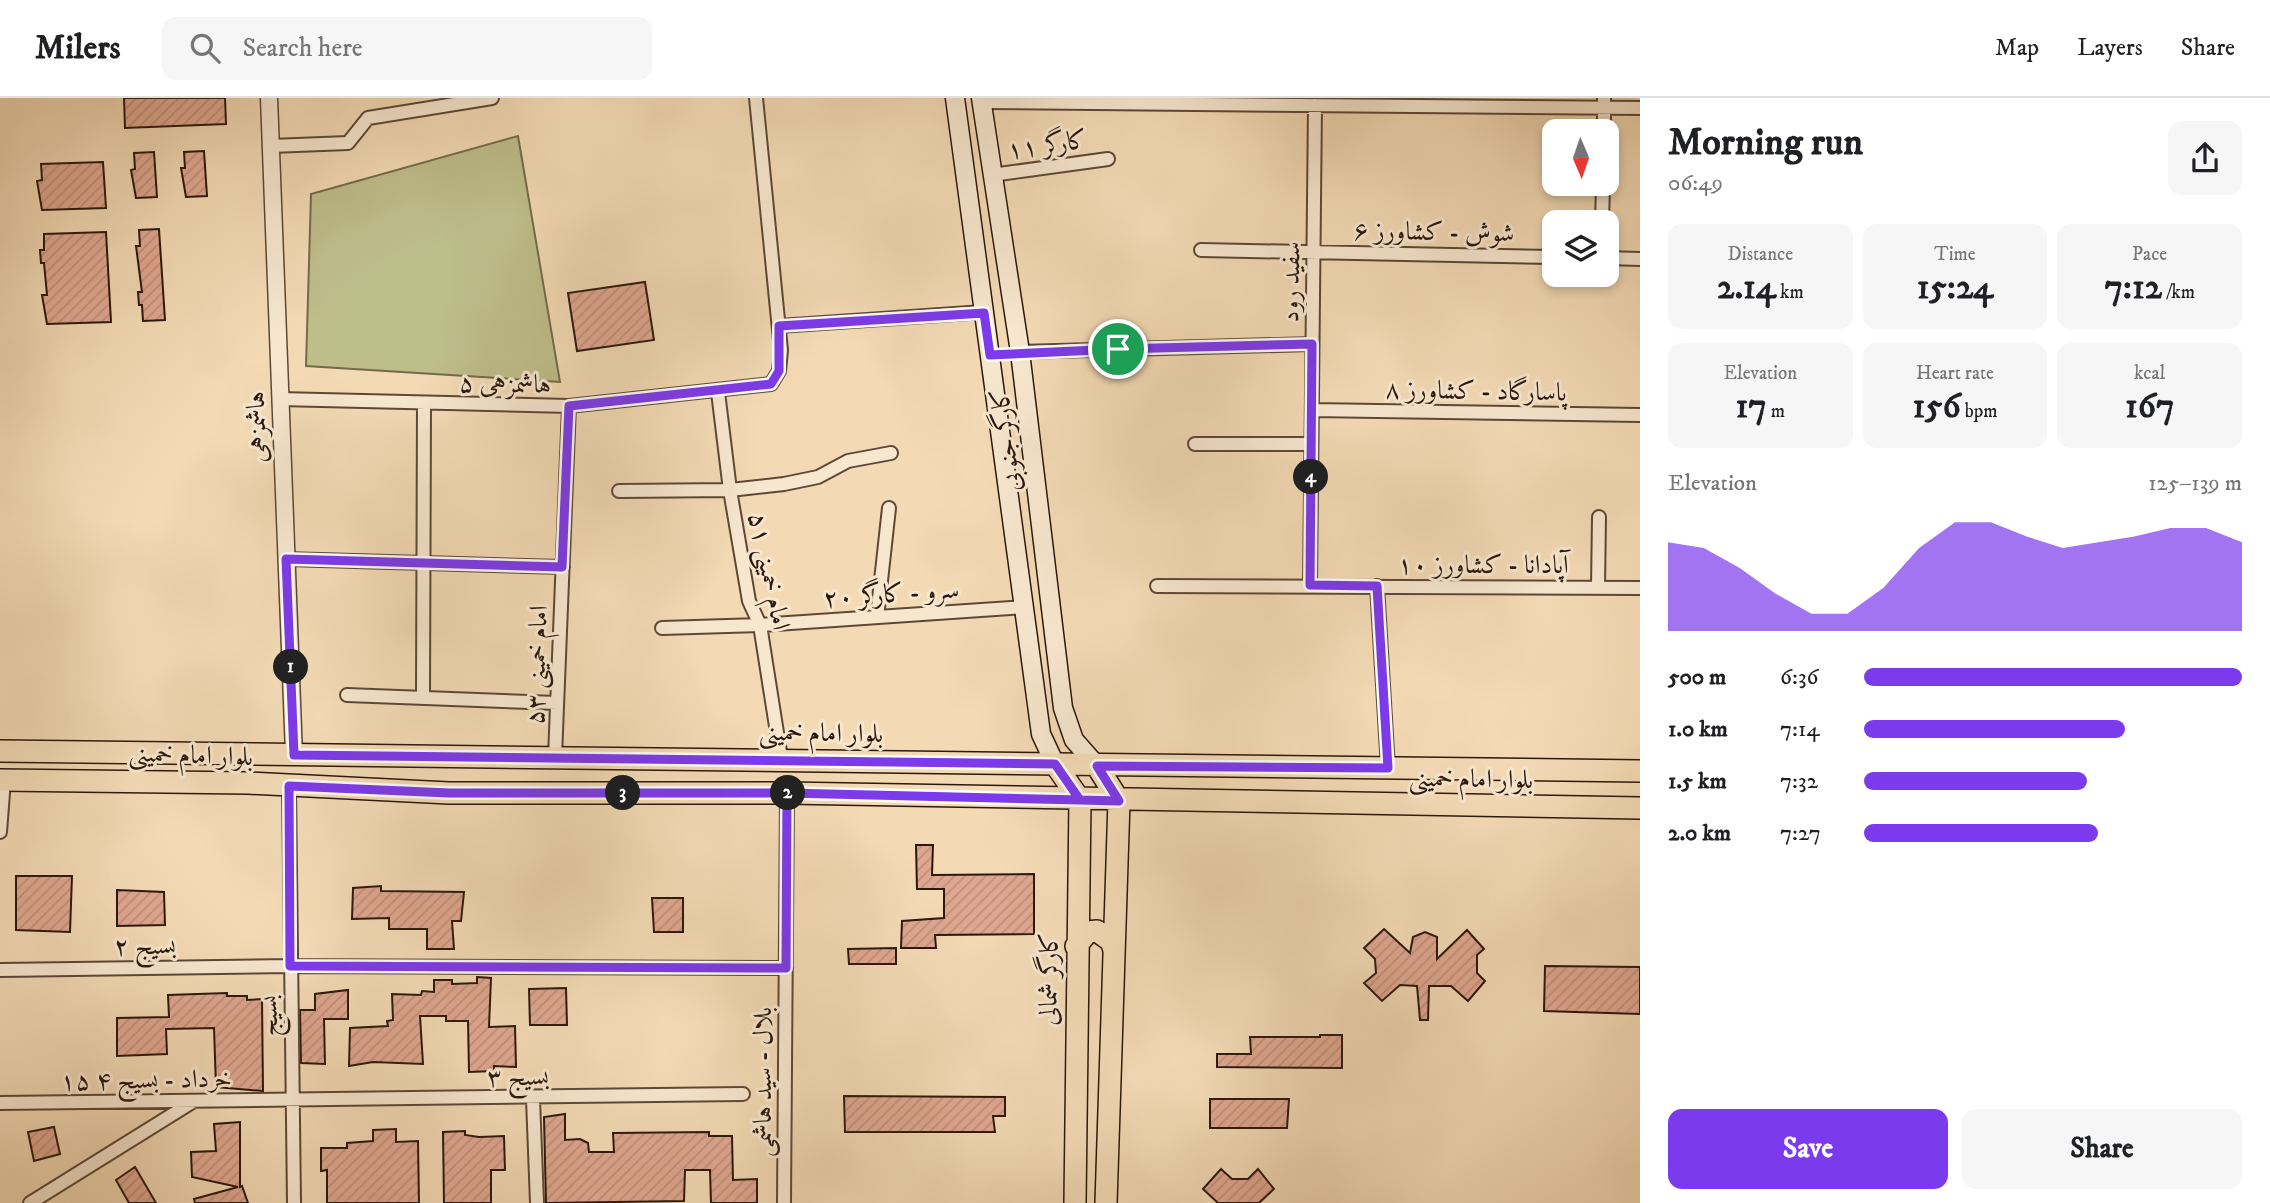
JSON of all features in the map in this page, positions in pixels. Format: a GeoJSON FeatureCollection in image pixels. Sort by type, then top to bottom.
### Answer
{"type":"FeatureCollection","features":[{"type":"Feature","properties":{"kind":"main road","name":"کارگر جنوبی"},"geometry":{"type":"LineString","coordinates":[[956,98],[1041,734],[1055,764]]}},
{"type":"Feature","properties":{"kind":"main road","name":"کارگر جنوبی"},"geometry":{"type":"LineString","coordinates":[[981,100],[1020,352],[1063,708],[1074,740],[1097,766]]}},
{"type":"Feature","properties":{"kind":"main road"},"geometry":{"type":"LineString","coordinates":[[990,355],[1020,352]]}},
{"type":"Feature","properties":{"kind":"main road","name":"بلوار امام خمینی"},"geometry":{"type":"LineString","coordinates":[[0,751],[781,758],[1097,766],[1640,771]]}},
{"type":"Feature","properties":{"kind":"main road"},"geometry":{"type":"LineString","coordinates":[[1055,764],[1080,800]]}},
{"type":"Feature","properties":{"kind":"main road"},"geometry":{"type":"LineString","coordinates":[[1097,766],[1119,801],[1106,1203]]}},
{"type":"Feature","properties":{"kind":"main road","name":"بلوار امام خمینی"},"geometry":{"type":"LineString","coordinates":[[2,780],[114,780],[449,793],[787,793],[1119,801],[1640,808]]}},
{"type":"Feature","properties":{"kind":"main road","name":"کارگر شمالی"},"geometry":{"type":"LineString","coordinates":[[1074,1203],[1080,800]]}},
{"type":"Feature","properties":{"kind":"main road"},"geometry":{"type":"LineString","coordinates":[[1076,946],[1088,932],[1097,931],[1105,934],[1114,950]]}},
{"type":"Feature","properties":{"kind":"street","name":"هاشمزهی"},"geometry":{"type":"LineString","coordinates":[[269,98],[294,755]]}},
{"type":"Feature","properties":{"kind":"street"},"geometry":{"type":"LineString","coordinates":[[271,146],[348,143],[368,118],[492,98]]}},
{"type":"Feature","properties":{"kind":"street"},"geometry":{"type":"LineString","coordinates":[[756,98],[779,326],[984,313]]}},
{"type":"Feature","properties":{"kind":"street"},"geometry":{"type":"LineString","coordinates":[[981,100],[1315,105],[1385,102],[1604,103],[1640,108]]}},
{"type":"Feature","properties":{"kind":"street","name":"سفید رود"},"geometry":{"type":"LineString","coordinates":[[1310,585],[1315,105]]}},
{"type":"Feature","properties":{"kind":"street","name":"کارگر ۱۱"},"geometry":{"type":"LineString","coordinates":[[992,175],[1108,159]]}},
{"type":"Feature","properties":{"kind":"street","name":"شوش - کشاورز ۶"},"geometry":{"type":"LineString","coordinates":[[1201,250],[1542,257]]}},
{"type":"Feature","properties":{"kind":"street"},"geometry":{"type":"LineString","coordinates":[[1619,258],[1640,259]]}},
{"type":"Feature","properties":{"kind":"street","name":"هاشمزهی ۵"},"geometry":{"type":"LineString","coordinates":[[279,399],[424,405],[569,406],[718,392],[771,384],[779,371],[779,326]]}},
{"type":"Feature","properties":{"kind":"street"},"geometry":{"type":"LineString","coordinates":[[1020,352],[1312,344]]}},
{"type":"Feature","properties":{"kind":"street","name":"امام خمینی ۵۱"},"geometry":{"type":"LineString","coordinates":[[718,392],[730,490],[749,601],[760,625],[781,758]]}},
{"type":"Feature","properties":{"kind":"street"},"geometry":{"type":"LineString","coordinates":[[422,697],[424,405]]}},
{"type":"Feature","properties":{"kind":"street","name":"امام خمینی ۵۳"},"geometry":{"type":"LineString","coordinates":[[555,757],[569,406]]}},
{"type":"Feature","properties":{"kind":"street","name":"پاسارگاد - کشاورز ۸"},"geometry":{"type":"LineString","coordinates":[[1312,410],[1640,415]]}},
{"type":"Feature","properties":{"kind":"street"},"geometry":{"type":"LineString","coordinates":[[1195,444],[1311,444]]}},
{"type":"Feature","properties":{"kind":"street"},"geometry":{"type":"LineString","coordinates":[[619,491],[730,490],[818,477],[848,461],[891,453]]}},
{"type":"Feature","properties":{"kind":"street"},"geometry":{"type":"LineString","coordinates":[[877,617],[889,508]]}},
{"type":"Feature","properties":{"kind":"street"},"geometry":{"type":"LineString","coordinates":[[1598,587],[1599,517]]}},
{"type":"Feature","properties":{"kind":"street"},"geometry":{"type":"LineString","coordinates":[[286,559],[562,567]]}},
{"type":"Feature","properties":{"kind":"street","name":"آپادانا - کشاورز ۱۰"},"geometry":{"type":"LineString","coordinates":[[1157,586],[1640,588]]}},
{"type":"Feature","properties":{"kind":"street"},"geometry":{"type":"LineString","coordinates":[[1377,586],[1388,768]]}},
{"type":"Feature","properties":{"kind":"street","name":"سرو - کارگر ۲۰"},"geometry":{"type":"LineString","coordinates":[[662,628],[760,625],[1024,607]]}},
{"type":"Feature","properties":{"kind":"street"},"geometry":{"type":"LineString","coordinates":[[347,695],[557,703]]}},
{"type":"Feature","properties":{"kind":"street"},"geometry":{"type":"LineString","coordinates":[[0,832],[2,780]]}},
{"type":"Feature","properties":{"kind":"street","name":"بسیج"},"geometry":{"type":"LineString","coordinates":[[289,786],[294,1203]]}},
{"type":"Feature","properties":{"kind":"street","name":"بلال - سید هاشمی"},"geometry":{"type":"LineString","coordinates":[[784,1203],[787,793]]}},
{"type":"Feature","properties":{"kind":"street","name":"بسیج ۲"},"geometry":{"type":"LineString","coordinates":[[0,970],[290,966],[786,968]]}},
{"type":"Feature","properties":{"kind":"street","name":"بسیج ۳"},"geometry":{"type":"LineString","coordinates":[[293,1100],[533,1099],[743,1094]]}},
{"type":"Feature","properties":{"kind":"street"},"geometry":{"type":"LineString","coordinates":[[533,1099],[537,1203]]}},
{"type":"Feature","properties":{"kind":"street","name":"۱۵ خرداد - بسیج ۴"},"geometry":{"type":"LineString","coordinates":[[0,1103],[293,1100]]}},
{"type":"Feature","properties":{"kind":"street"},"geometry":{"type":"LineString","coordinates":[[30,1203],[195,1101]]}},
{"type":"Feature","properties":{"kind":"green space"},"geometry":{"type":"Polygon","coordinates":[[[518,136],[560,382],[306,366],[311,194],[518,136]]]}},
{"type":"Feature","properties":{"kind":"building"},"geometry":{"type":"Polygon","coordinates":[[[124,98],[225,98],[226,124],[125,128],[124,98]]]}},
{"type":"Feature","properties":{"kind":"building"},"geometry":{"type":"Polygon","coordinates":[[[204,151],[207,196],[186,197],[181,168],[185,168],[184,152],[204,151]]]}},
{"type":"Feature","properties":{"kind":"building"},"geometry":{"type":"Polygon","coordinates":[[[154,152],[157,197],[136,198],[131,170],[135,169],[134,153],[154,152]]]}},
{"type":"Feature","properties":{"kind":"building"},"geometry":{"type":"Polygon","coordinates":[[[103,162],[106,208],[42,210],[37,181],[42,180],[41,164],[103,162]]]}},
{"type":"Feature","properties":{"kind":"building"},"geometry":{"type":"Polygon","coordinates":[[[159,229],[165,320],[143,321],[142,305],[139,305],[138,292],[142,292],[136,246],[140,246],[139,230],[159,229]]]}},
{"type":"Feature","properties":{"kind":"building"},"geometry":{"type":"Polygon","coordinates":[[[106,232],[111,322],[47,324],[42,295],[47,295],[44,263],[41,263],[40,250],[44,250],[44,234],[106,232]]]}},
{"type":"Feature","properties":{"kind":"building"},"geometry":{"type":"Polygon","coordinates":[[[645,282],[654,340],[577,351],[568,293],[645,282]]]}},
{"type":"Feature","properties":{"kind":"building"},"geometry":{"type":"Polygon","coordinates":[[[916,845],[933,845],[932,875],[1034,874],[1034,934],[935,935],[936,948],[901,948],[902,921],[944,918],[944,889],[917,889],[916,845]]]}},
{"type":"Feature","properties":{"kind":"building"},"geometry":{"type":"Polygon","coordinates":[[[16,876],[72,876],[70,932],[16,930],[16,876]]]}},
{"type":"Feature","properties":{"kind":"building"},"geometry":{"type":"Polygon","coordinates":[[[381,886],[381,891],[464,892],[461,921],[452,921],[454,949],[427,949],[427,929],[389,929],[389,918],[352,919],[353,888],[381,886]]]}},
{"type":"Feature","properties":{"kind":"building"},"geometry":{"type":"Polygon","coordinates":[[[117,890],[164,892],[165,925],[117,926],[117,890]]]}},
{"type":"Feature","properties":{"kind":"building"},"geometry":{"type":"Polygon","coordinates":[[[652,898],[683,898],[683,932],[654,932],[652,898]]]}},
{"type":"Feature","properties":{"kind":"building"},"geometry":{"type":"Polygon","coordinates":[[[1384,929],[1410,953],[1413,937],[1425,932],[1437,937],[1437,959],[1467,930],[1484,949],[1477,955],[1477,973],[1485,981],[1468,1001],[1451,986],[1429,986],[1428,1020],[1420,1020],[1417,986],[1400,985],[1382,1001],[1364,983],[1376,973],[1375,959],[1364,948],[1384,929]]]}},
{"type":"Feature","properties":{"kind":"building"},"geometry":{"type":"Polygon","coordinates":[[[896,948],[896,964],[849,964],[848,949],[896,948]]]}},
{"type":"Feature","properties":{"kind":"building"},"geometry":{"type":"Polygon","coordinates":[[[1545,966],[1640,967],[1640,1014],[1544,1011],[1545,966]]]}},
{"type":"Feature","properties":{"kind":"building"},"geometry":{"type":"Polygon","coordinates":[[[477,977],[491,978],[489,1027],[515,1026],[516,1067],[494,1066],[494,1071],[469,1072],[468,1021],[446,1021],[446,1016],[420,1016],[423,1064],[373,1062],[349,1066],[350,1028],[388,1026],[387,1021],[393,1020],[392,994],[421,995],[422,991],[434,992],[434,980],[452,980],[452,984],[477,983],[477,977]]]}},
{"type":"Feature","properties":{"kind":"building"},"geometry":{"type":"Polygon","coordinates":[[[566,988],[567,1025],[530,1025],[529,989],[566,988]]]}},
{"type":"Feature","properties":{"kind":"building"},"geometry":{"type":"Polygon","coordinates":[[[348,990],[348,1019],[324,1019],[325,1064],[301,1063],[300,1010],[315,1010],[315,994],[348,990]]]}},
{"type":"Feature","properties":{"kind":"building"},"geometry":{"type":"Polygon","coordinates":[[[227,993],[227,996],[247,996],[247,1000],[262,999],[263,1091],[216,1087],[214,1028],[166,1029],[167,1054],[117,1056],[117,1018],[169,1017],[168,995],[227,993]]]}},
{"type":"Feature","properties":{"kind":"building"},"geometry":{"type":"Polygon","coordinates":[[[1342,1035],[1342,1068],[1217,1067],[1217,1054],[1251,1054],[1250,1037],[1342,1035]]]}},
{"type":"Feature","properties":{"kind":"building"},"geometry":{"type":"Polygon","coordinates":[[[844,1096],[1005,1097],[1005,1116],[993,1116],[995,1132],[845,1132],[844,1096]]]}},
{"type":"Feature","properties":{"kind":"building"},"geometry":{"type":"Polygon","coordinates":[[[1210,1099],[1289,1099],[1287,1128],[1210,1128],[1210,1099]]]}},
{"type":"Feature","properties":{"kind":"building"},"geometry":{"type":"Polygon","coordinates":[[[565,1114],[565,1140],[580,1139],[588,1143],[589,1152],[614,1152],[613,1133],[709,1132],[709,1136],[732,1136],[733,1180],[757,1179],[757,1203],[711,1203],[710,1170],[685,1170],[684,1201],[546,1203],[544,1117],[565,1114]]]}},
{"type":"Feature","properties":{"kind":"building"},"geometry":{"type":"Polygon","coordinates":[[[240,1122],[240,1187],[242,1186],[248,1203],[195,1203],[194,1199],[238,1187],[192,1177],[191,1152],[216,1151],[214,1124],[240,1122]]]}},
{"type":"Feature","properties":{"kind":"building"},"geometry":{"type":"Polygon","coordinates":[[[54,1127],[60,1154],[34,1161],[28,1132],[54,1127]]]}},
{"type":"Feature","properties":{"kind":"building"},"geometry":{"type":"Polygon","coordinates":[[[396,1129],[396,1142],[418,1141],[419,1203],[327,1203],[327,1170],[321,1171],[321,1148],[347,1148],[347,1143],[373,1141],[373,1130],[396,1129]]]}},
{"type":"Feature","properties":{"kind":"building"},"geometry":{"type":"Polygon","coordinates":[[[465,1131],[465,1135],[479,1137],[504,1136],[505,1170],[491,1170],[491,1203],[444,1203],[443,1132],[465,1131]]]}},
{"type":"Feature","properties":{"kind":"building"},"geometry":{"type":"Polygon","coordinates":[[[135,1167],[156,1203],[129,1203],[116,1180],[135,1167]]]}},
{"type":"Feature","properties":{"kind":"building"},"geometry":{"type":"Polygon","coordinates":[[[1221,1169],[1232,1179],[1248,1179],[1258,1169],[1274,1189],[1259,1203],[1218,1203],[1203,1189],[1221,1169]]]}},
{"type":"Feature","properties":{"kind":"route"},"geometry":{"type":"LineString","coordinates":[[1118,349],[990,355],[984,313],[779,326],[779,371],[771,384],[718,392],[569,406],[562,567],[286,559],[294,755],[781,758],[1055,764],[1080,800],[982,798],[787,793],[786,968],[290,966],[289,786],[449,793],[787,793],[1080,800],[1119,801],[1097,766],[1388,768],[1377,586],[1310,585],[1312,344],[1118,349]]}}]}
